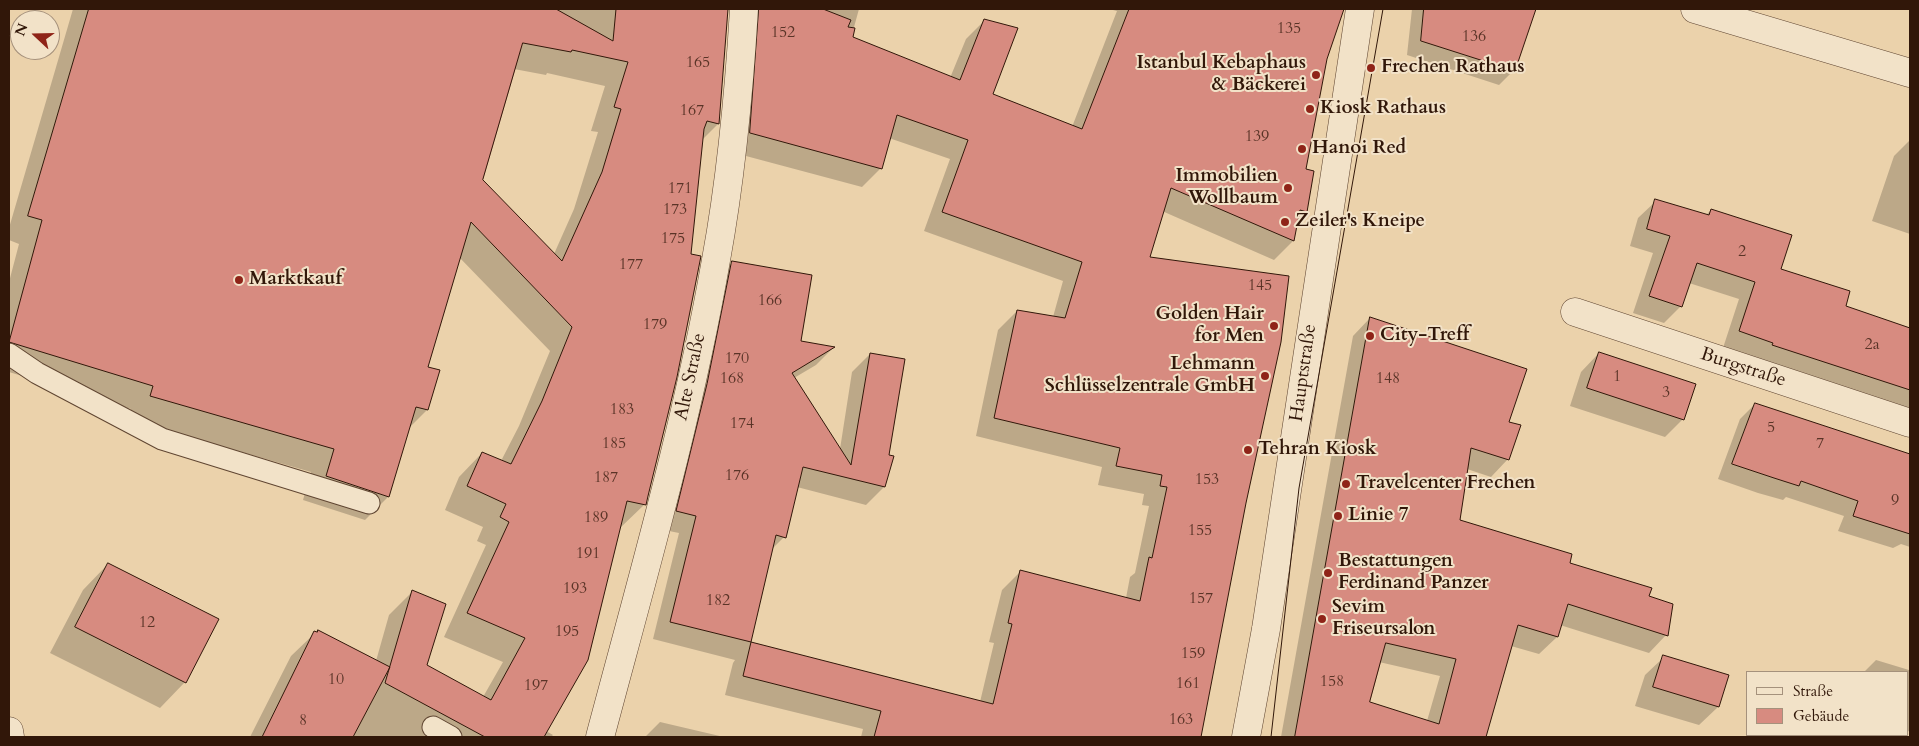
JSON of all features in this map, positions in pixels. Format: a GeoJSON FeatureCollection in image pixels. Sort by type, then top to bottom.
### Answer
{"type":"FeatureCollection","features":[{"type":"Feature","properties":{"kind":"street","name":"Alte Straße"},"geometry":{"type":"LineString","coordinates":[[600,737],[670,469],[716,260],[731,155],[744,9]]}},
{"type":"Feature","properties":{"kind":"street","name":"Hauptstraße"},"geometry":{"type":"LineString","coordinates":[[1246,737],[1266,629],[1360,9]]}},
{"type":"Feature","properties":{"kind":"street"},"geometry":{"type":"LineString","coordinates":[[1695,9],[1910,73]]}},
{"type":"Feature","properties":{"kind":"street","name":"Burgstraße"},"geometry":{"type":"LineString","coordinates":[[1576,312],[1910,423]]}},
{"type":"Feature","properties":{"kind":"street"},"geometry":{"type":"LineString","coordinates":[[9,731],[10,737]]}},
{"type":"Feature","properties":{"kind":"lane"},"geometry":{"type":"LineString","coordinates":[[9,354],[37,373],[162,438],[369,503]]}},
{"type":"Feature","properties":{"kind":"building","name":"Marktkauf"},"geometry":{"type":"Polygon","coordinates":[[[89,9],[556,9],[613,41],[616,9],[728,9],[719,124],[707,121],[704,129],[691,254],[701,256],[677,377],[646,505],[627,501],[588,660],[544,737],[485,737],[385,683],[412,590],[446,604],[427,665],[491,700],[525,638],[467,613],[509,522],[500,517],[506,504],[467,486],[482,452],[511,464],[542,401],[572,327],[471,222],[428,367],[440,370],[428,410],[416,407],[389,497],[326,476],[334,449],[150,396],[153,386],[9,342],[42,220],[28,216],[89,9]],[[523,43],[483,180],[562,261],[602,172],[621,109],[614,107],[628,62],[572,50],[571,52],[523,43]]]}},
{"type":"Feature","properties":{"kind":"building"},"geometry":{"type":"Polygon","coordinates":[[[759,9],[823,9],[851,20],[848,27],[855,28],[853,37],[960,80],[984,19],[1018,28],[993,94],[1082,129],[1129,9],[1344,9],[1327,59],[1306,169],[1314,171],[1307,212],[1300,210],[1294,241],[1171,188],[1150,257],[1289,276],[1281,342],[1246,503],[1201,737],[874,737],[881,711],[743,676],[751,642],[993,704],[1012,624],[1008,623],[1020,570],[1140,601],[1149,557],[1152,558],[1167,487],[1160,486],[1162,475],[1116,466],[1120,448],[994,418],[1017,310],[1065,318],[1082,262],[942,212],[968,140],[897,115],[882,169],[750,133],[759,9]]]}},
{"type":"Feature","properties":{"kind":"building"},"geometry":{"type":"Polygon","coordinates":[[[1424,9],[1536,9],[1515,71],[1421,41],[1424,9]]]}},
{"type":"Feature","properties":{"kind":"building"},"geometry":{"type":"Polygon","coordinates":[[[1655,199],[1709,215],[1711,209],[1792,235],[1781,269],[1850,291],[1846,306],[1910,328],[1910,390],[1772,345],[1773,343],[1739,331],[1755,282],[1697,263],[1682,307],[1649,296],[1670,236],[1647,229],[1655,199]]]}},
{"type":"Feature","properties":{"kind":"building"},"geometry":{"type":"Polygon","coordinates":[[[732,261],[812,275],[801,341],[835,347],[792,373],[851,465],[870,353],[905,359],[889,455],[894,456],[885,487],[803,467],[786,538],[776,535],[751,642],[670,622],[696,516],[676,511],[707,384],[732,261]]]}},
{"type":"Feature","properties":{"kind":"building"},"geometry":{"type":"Polygon","coordinates":[[[1370,317],[1527,369],[1509,422],[1521,425],[1509,460],[1471,448],[1460,520],[1572,554],[1570,563],[1652,588],[1649,596],[1673,604],[1668,636],[1568,604],[1558,637],[1518,625],[1486,737],[1295,737],[1370,317]],[[1386,643],[1370,702],[1439,724],[1456,659],[1386,643]]]}},
{"type":"Feature","properties":{"kind":"building"},"geometry":{"type":"Polygon","coordinates":[[[1599,352],[1696,384],[1684,420],[1587,388],[1599,352]]]}},
{"type":"Feature","properties":{"kind":"building"},"geometry":{"type":"Polygon","coordinates":[[[1755,403],[1910,454],[1910,534],[1853,516],[1858,501],[1801,481],[1799,486],[1732,464],[1755,403]]]}},
{"type":"Feature","properties":{"kind":"building"},"geometry":{"type":"Polygon","coordinates":[[[108,563],[219,619],[186,683],[75,627],[108,563]]]}},
{"type":"Feature","properties":{"kind":"building"},"geometry":{"type":"Polygon","coordinates":[[[318,630],[390,667],[353,737],[262,737],[314,631],[317,632],[318,630]]]}},
{"type":"Feature","properties":{"kind":"building"},"geometry":{"type":"Polygon","coordinates":[[[1663,655],[1729,675],[1719,707],[1653,687],[1663,655]]]}},
{"type":"Feature","properties":{"kind":"tram line"},"geometry":{"type":"LineString","coordinates":[[1271,737],[1299,488],[1383,9]]}},
{"type":"Feature","properties":{"kind":"place","name":"Frechen Rathaus"},"geometry":{"type":"Point","coordinates":[1371,68]}},
{"type":"Feature","properties":{"kind":"place","name":"Istanbul Kebaphaus & Bäckerei"},"geometry":{"type":"Point","coordinates":[1316,75]}},
{"type":"Feature","properties":{"kind":"place","name":"Kiosk Rathaus"},"geometry":{"type":"Point","coordinates":[1310,109]}},
{"type":"Feature","properties":{"kind":"place","name":"Hanoi Red"},"geometry":{"type":"Point","coordinates":[1302,149]}},
{"type":"Feature","properties":{"kind":"place","name":"Immobilien Wollbaum"},"geometry":{"type":"Point","coordinates":[1288,188]}},
{"type":"Feature","properties":{"kind":"place","name":"Zeiler's Kneipe"},"geometry":{"type":"Point","coordinates":[1285,222]}},
{"type":"Feature","properties":{"kind":"place","name":"Marktkauf"},"geometry":{"type":"Point","coordinates":[239,280]}},
{"type":"Feature","properties":{"kind":"place","name":"Golden Hair for Men"},"geometry":{"type":"Point","coordinates":[1274,326]}},
{"type":"Feature","properties":{"kind":"place","name":"City-Treff"},"geometry":{"type":"Point","coordinates":[1370,336]}},
{"type":"Feature","properties":{"kind":"place","name":"Lehmann Schlüsselzentrale GmbH"},"geometry":{"type":"Point","coordinates":[1265,376]}},
{"type":"Feature","properties":{"kind":"place","name":"Tehran Kiosk"},"geometry":{"type":"Point","coordinates":[1248,450]}},
{"type":"Feature","properties":{"kind":"place","name":"Travelcenter Frechen"},"geometry":{"type":"Point","coordinates":[1346,484]}},
{"type":"Feature","properties":{"kind":"place","name":"Linie 7"},"geometry":{"type":"Point","coordinates":[1338,516]}},
{"type":"Feature","properties":{"kind":"place","name":"Bestattungen Ferdinand Panzer"},"geometry":{"type":"Point","coordinates":[1328,573]}},
{"type":"Feature","properties":{"kind":"place","name":"Sevim Friseursalon"},"geometry":{"type":"Point","coordinates":[1322,619]}}]}
